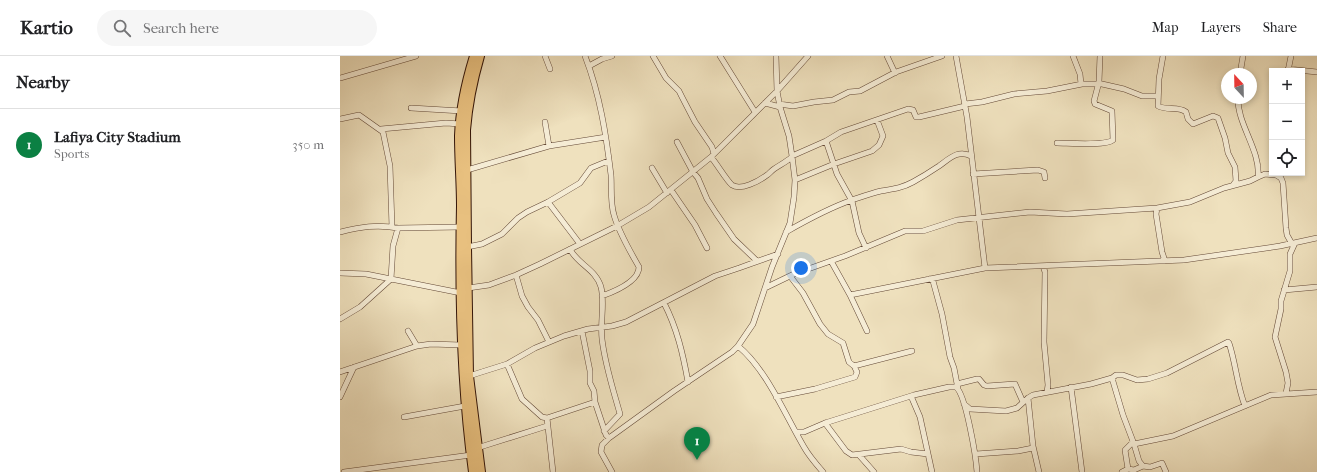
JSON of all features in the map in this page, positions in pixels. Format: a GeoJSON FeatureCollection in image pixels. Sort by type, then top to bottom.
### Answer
{"type":"FeatureCollection","features":[{"type":"Feature","properties":{"kind":"highway"},"geometry":{"type":"LineString","coordinates":[[474,56],[464,93],[460,124],[460,227],[469,376],[481,472]]}},
{"type":"Feature","properties":{"kind":"highway"},"geometry":{"type":"LineString","coordinates":[[474,472],[466,406],[462,345],[466,247],[468,112],[472,86],[480,56]]}},
{"type":"Feature","properties":{"kind":"street"},"geometry":{"type":"LineString","coordinates":[[340,78],[416,56]]}},
{"type":"Feature","properties":{"kind":"street"},"geometry":{"type":"LineString","coordinates":[[545,56],[550,69]]}},
{"type":"Feature","properties":{"kind":"street"},"geometry":{"type":"LineString","coordinates":[[585,56],[601,109],[606,137],[613,213],[617,226],[639,267],[638,275],[626,285],[602,296]]}},
{"type":"Feature","properties":{"kind":"street"},"geometry":{"type":"LineString","coordinates":[[589,66],[602,59],[612,56]]}},
{"type":"Feature","properties":{"kind":"street"},"geometry":{"type":"LineString","coordinates":[[653,56],[666,78],[679,91],[695,122],[712,147],[712,156],[716,163],[731,184],[737,186],[744,186],[758,181],[772,170],[785,164],[792,157],[841,132],[908,109],[912,110],[916,117],[919,118],[965,105],[1014,94],[1042,92],[1081,84],[1100,82],[1142,96],[1158,96]]}},
{"type":"Feature","properties":{"kind":"street"},"geometry":{"type":"LineString","coordinates":[[720,56],[755,112]]}},
{"type":"Feature","properties":{"kind":"street"},"geometry":{"type":"LineString","coordinates":[[612,472],[603,457],[601,448],[609,438],[738,346],[753,324],[772,267],[790,223],[795,180],[789,136],[776,91],[776,56]]}},
{"type":"Feature","properties":{"kind":"street"},"geometry":{"type":"LineString","coordinates":[[340,273],[366,274],[464,291],[489,285],[516,275],[617,226],[649,207],[669,192],[712,156],[765,103],[808,56]]}},
{"type":"Feature","properties":{"kind":"street"},"geometry":{"type":"LineString","coordinates":[[887,56],[895,73]]}},
{"type":"Feature","properties":{"kind":"street"},"geometry":{"type":"LineString","coordinates":[[765,103],[793,106],[833,100],[849,92],[860,91],[895,73],[942,56]]}},
{"type":"Feature","properties":{"kind":"street"},"geometry":{"type":"LineString","coordinates":[[956,56],[965,105],[969,153],[985,268]]}},
{"type":"Feature","properties":{"kind":"street"},"geometry":{"type":"LineString","coordinates":[[1073,56],[1080,74],[1081,84]]}},
{"type":"Feature","properties":{"kind":"street"},"geometry":{"type":"LineString","coordinates":[[1057,143],[1092,144],[1112,141],[1112,110],[1095,104],[1094,101],[1100,82],[1100,56]]}},
{"type":"Feature","properties":{"kind":"street"},"geometry":{"type":"LineString","coordinates":[[1163,56],[1158,96],[1159,107],[1182,109],[1186,112],[1188,119],[1193,124],[1213,116],[1218,118],[1225,138],[1228,153],[1235,167],[1236,183]]}},
{"type":"Feature","properties":{"kind":"street"},"geometry":{"type":"LineString","coordinates":[[1241,68],[1243,56]]}},
{"type":"Feature","properties":{"kind":"street"},"geometry":{"type":"LineString","coordinates":[[1288,68],[1291,56]]}},
{"type":"Feature","properties":{"kind":"street"},"geometry":{"type":"LineString","coordinates":[[1305,71],[1317,72]]}},
{"type":"Feature","properties":{"kind":"street"},"geometry":{"type":"LineString","coordinates":[[1239,104],[1243,125],[1255,154],[1260,175]]}},
{"type":"Feature","properties":{"kind":"street"},"geometry":{"type":"LineString","coordinates":[[411,108],[462,111]]}},
{"type":"Feature","properties":{"kind":"street"},"geometry":{"type":"LineString","coordinates":[[340,119],[359,115],[382,132],[390,166],[395,227],[391,279],[360,306],[340,319]]}},
{"type":"Feature","properties":{"kind":"street"},"geometry":{"type":"LineString","coordinates":[[795,180],[834,164],[872,151],[879,145],[883,136],[877,120]]}},
{"type":"Feature","properties":{"kind":"street"},"geometry":{"type":"LineString","coordinates":[[545,122],[549,146]]}},
{"type":"Feature","properties":{"kind":"street"},"geometry":{"type":"LineString","coordinates":[[382,132],[381,129],[446,123],[460,124]]}},
{"type":"Feature","properties":{"kind":"street"},"geometry":{"type":"LineString","coordinates":[[467,170],[549,146],[606,137]]}},
{"type":"Feature","properties":{"kind":"street"},"geometry":{"type":"LineString","coordinates":[[826,141],[837,174],[852,200],[859,233],[866,248]]}},
{"type":"Feature","properties":{"kind":"street"},"geometry":{"type":"LineString","coordinates":[[678,142],[693,172],[698,178],[707,199],[734,238],[757,261]]}},
{"type":"Feature","properties":{"kind":"street"},"geometry":{"type":"LineString","coordinates":[[712,147],[720,148]]}},
{"type":"Feature","properties":{"kind":"street"},"geometry":{"type":"LineString","coordinates":[[786,232],[821,213],[852,200],[882,191],[895,190],[903,187],[952,156],[969,153]]}},
{"type":"Feature","properties":{"kind":"street"},"geometry":{"type":"LineString","coordinates":[[466,247],[490,241],[502,234],[518,218],[580,183],[591,168],[608,161]]}},
{"type":"Feature","properties":{"kind":"street"},"geometry":{"type":"LineString","coordinates":[[785,164],[793,166]]}},
{"type":"Feature","properties":{"kind":"street"},"geometry":{"type":"LineString","coordinates":[[652,168],[695,225],[707,248]]}},
{"type":"Feature","properties":{"kind":"street"},"geometry":{"type":"LineString","coordinates":[[973,174],[1038,170],[1044,172],[1045,178]]}},
{"type":"Feature","properties":{"kind":"street"},"geometry":{"type":"LineString","coordinates":[[765,288],[790,276],[866,248],[905,231],[923,231],[947,222],[1030,212],[1067,214],[1154,209],[1190,202],[1236,183],[1250,181],[1260,175],[1269,175]]}},
{"type":"Feature","properties":{"kind":"street"},"geometry":{"type":"LineString","coordinates":[[1281,176],[1287,235],[1293,244]]}},
{"type":"Feature","properties":{"kind":"street"},"geometry":{"type":"LineString","coordinates":[[548,202],[580,244]]}},
{"type":"Feature","properties":{"kind":"street"},"geometry":{"type":"LineString","coordinates":[[1154,209],[1165,261]]}},
{"type":"Feature","properties":{"kind":"street"},"geometry":{"type":"LineString","coordinates":[[340,232],[376,225],[395,227],[460,227]]}},
{"type":"Feature","properties":{"kind":"street"},"geometry":{"type":"LineString","coordinates":[[850,295],[985,268],[1184,260],[1293,244],[1317,238]]}},
{"type":"Feature","properties":{"kind":"street"},"geometry":{"type":"LineString","coordinates":[[1286,393],[1288,383],[1276,337],[1281,301],[1290,271],[1290,254],[1293,244]]}},
{"type":"Feature","properties":{"kind":"street"},"geometry":{"type":"LineString","coordinates":[[570,249],[572,255],[593,273],[600,286],[602,296],[602,340],[607,371],[620,414],[604,431]]}},
{"type":"Feature","properties":{"kind":"street"},"geometry":{"type":"LineString","coordinates":[[469,376],[507,364],[528,351],[549,342],[582,331],[626,322],[715,276],[778,254]]}},
{"type":"Feature","properties":{"kind":"street"},"geometry":{"type":"LineString","coordinates":[[831,261],[867,330]]}},
{"type":"Feature","properties":{"kind":"street"},"geometry":{"type":"LineString","coordinates":[[1043,266],[1045,272],[1044,342],[1048,385],[1047,392]]}},
{"type":"Feature","properties":{"kind":"street"},"geometry":{"type":"LineString","coordinates":[[516,275],[522,296],[538,320],[549,342]]}},
{"type":"Feature","properties":{"kind":"street"},"geometry":{"type":"LineString","coordinates":[[776,397],[815,389],[855,377],[857,372],[854,366],[849,362],[843,343],[828,334],[820,324],[803,293],[790,276]]}},
{"type":"Feature","properties":{"kind":"street"},"geometry":{"type":"LineString","coordinates":[[933,279],[950,357],[954,368],[956,385],[968,411],[976,454],[977,472]]}},
{"type":"Feature","properties":{"kind":"street"},"geometry":{"type":"LineString","coordinates":[[1284,290],[1317,287]]}},
{"type":"Feature","properties":{"kind":"street"},"geometry":{"type":"LineString","coordinates":[[664,303],[675,327],[684,359],[688,382]]}},
{"type":"Feature","properties":{"kind":"street"},"geometry":{"type":"LineString","coordinates":[[408,331],[417,346]]}},
{"type":"Feature","properties":{"kind":"street"},"geometry":{"type":"LineString","coordinates":[[582,331],[595,402],[604,431],[609,438]]}},
{"type":"Feature","properties":{"kind":"street"},"geometry":{"type":"LineString","coordinates":[[1017,408],[1033,395],[1071,388],[1112,378],[1116,375],[1123,375],[1137,380],[1148,380],[1167,373],[1228,342],[1232,353],[1241,396],[1245,406]]}},
{"type":"Feature","properties":{"kind":"street"},"geometry":{"type":"LineString","coordinates":[[340,372],[417,346],[431,344],[462,345]]}},
{"type":"Feature","properties":{"kind":"street"},"geometry":{"type":"LineString","coordinates":[[738,346],[749,355],[776,397],[816,465],[821,470]]}},
{"type":"Feature","properties":{"kind":"street"},"geometry":{"type":"LineString","coordinates":[[854,366],[912,351]]}},
{"type":"Feature","properties":{"kind":"street"},"geometry":{"type":"LineString","coordinates":[[507,364],[522,399],[542,417],[547,418],[595,402]]}},
{"type":"Feature","properties":{"kind":"street"},"geometry":{"type":"LineString","coordinates":[[340,397],[354,367]]}},
{"type":"Feature","properties":{"kind":"street"},"geometry":{"type":"LineString","coordinates":[[1112,378],[1123,415],[1134,443],[1140,466]]}},
{"type":"Feature","properties":{"kind":"street"},"geometry":{"type":"LineString","coordinates":[[796,432],[804,432],[825,423],[911,396],[977,379],[987,386],[1015,384],[1023,402]]}},
{"type":"Feature","properties":{"kind":"street"},"geometry":{"type":"LineString","coordinates":[[1048,385],[1054,391]]}},
{"type":"Feature","properties":{"kind":"street"},"geometry":{"type":"LineString","coordinates":[[1071,388],[1082,472]]}},
{"type":"Feature","properties":{"kind":"street"},"geometry":{"type":"LineString","coordinates":[[1128,469],[1125,450],[1134,443],[1173,436],[1272,395],[1317,392]]}},
{"type":"Feature","properties":{"kind":"street"},"geometry":{"type":"LineString","coordinates":[[911,396],[920,416],[932,472]]}},
{"type":"Feature","properties":{"kind":"street"},"geometry":{"type":"LineString","coordinates":[[1028,398],[1033,448],[1039,472]]}},
{"type":"Feature","properties":{"kind":"street"},"geometry":{"type":"LineString","coordinates":[[404,417],[466,406]]}},
{"type":"Feature","properties":{"kind":"street"},"geometry":{"type":"LineString","coordinates":[[968,411],[981,409],[1000,411],[1017,408],[1028,409]]}},
{"type":"Feature","properties":{"kind":"street"},"geometry":{"type":"LineString","coordinates":[[547,418],[553,472]]}},
{"type":"Feature","properties":{"kind":"street"},"geometry":{"type":"LineString","coordinates":[[825,423],[846,451],[852,455],[901,449],[928,454]]}},
{"type":"Feature","properties":{"kind":"street"},"geometry":{"type":"LineString","coordinates":[[478,448],[547,426]]}},
{"type":"Feature","properties":{"kind":"street"},"geometry":{"type":"LineString","coordinates":[[800,439],[804,432]]}},
{"type":"Feature","properties":{"kind":"street"},"geometry":{"type":"LineString","coordinates":[[976,454],[1018,451],[1033,448]]}},
{"type":"Feature","properties":{"kind":"street"},"geometry":{"type":"LineString","coordinates":[[344,472],[368,471],[471,455]]}},
{"type":"Feature","properties":{"kind":"street"},"geometry":{"type":"LineString","coordinates":[[859,455],[874,472]]}},
{"type":"Feature","properties":{"kind":"street"},"geometry":{"type":"LineString","coordinates":[[1122,472],[1128,469],[1133,470],[1140,466],[1150,467],[1162,463],[1166,472]]}},
{"type":"Feature","properties":{"kind":"street"},"geometry":{"type":"LineString","coordinates":[[813,472],[821,470]]}},
{"type":"Feature","properties":{"kind":"place","name":"Lafiya City Stadium"},"geometry":{"type":"Point","coordinates":[697,460]}}]}
